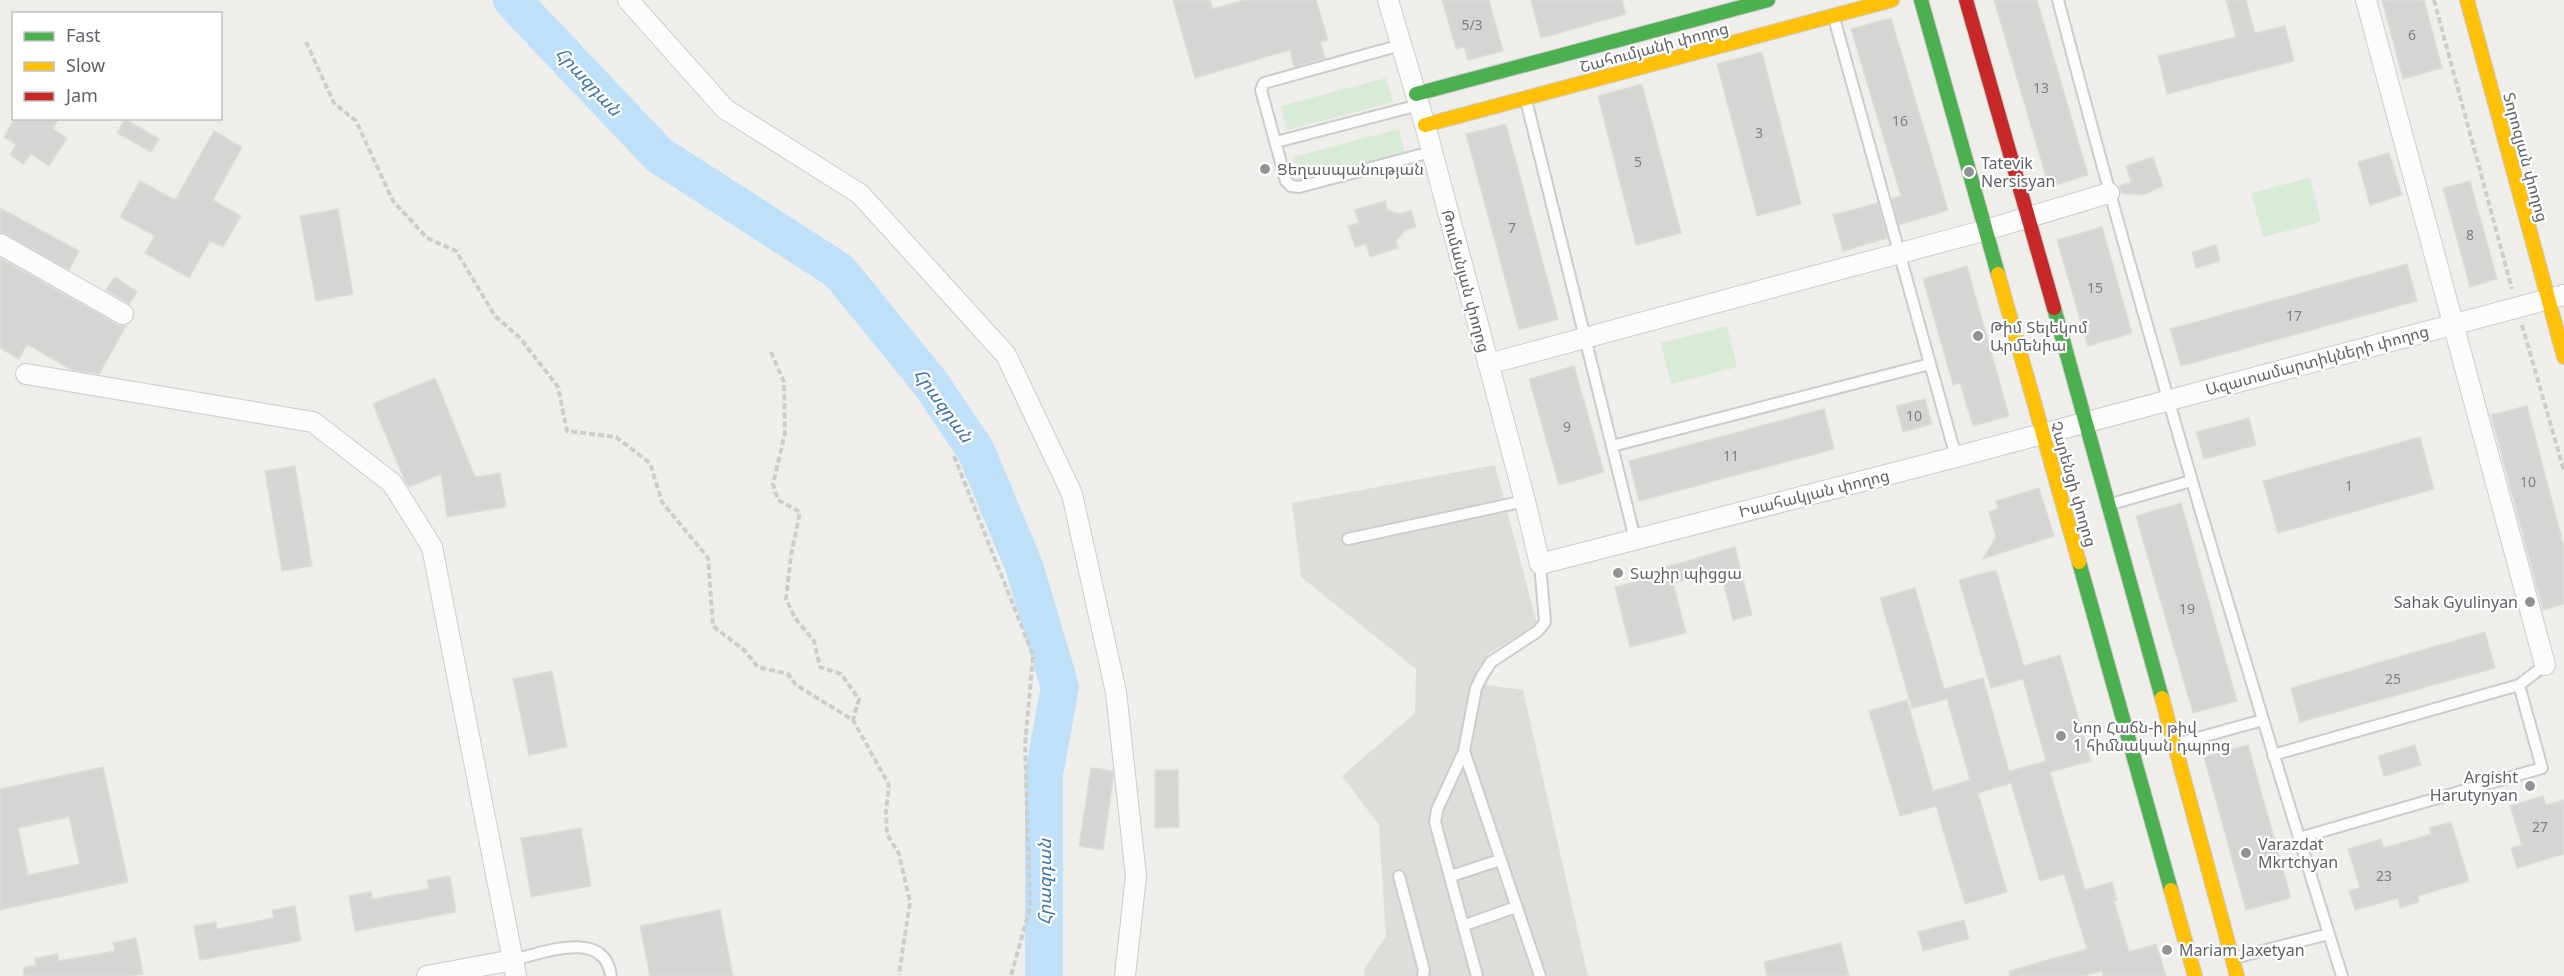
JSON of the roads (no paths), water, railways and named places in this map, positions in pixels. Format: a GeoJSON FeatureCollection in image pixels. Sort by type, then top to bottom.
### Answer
{"type":"FeatureCollection","features":[{"type":"Feature","properties":{"kind":"street"},"geometry":{"type":"LineString","coordinates":[[628,0],[725,108],[860,194],[1006,355],[1072,494],[1116,692],[1136,876],[1125,976]]}},
{"type":"Feature","properties":{"kind":"street","name":"Թումանյան փողոց"},"geometry":{"type":"LineString","coordinates":[[1388,0],[1425,125],[1540,564]]}},
{"type":"Feature","properties":{"kind":"street","name":"Շահումյանի փողոց"},"geometry":{"type":"LineString","coordinates":[[1417,100],[1768,0]]}},
{"type":"Feature","properties":{"kind":"street","name":"Շահումյանի փողոց"},"geometry":{"type":"LineString","coordinates":[[1425,125],[1892,0]]}},
{"type":"Feature","properties":{"kind":"street","name":"Չարենցի փողոց"},"geometry":{"type":"LineString","coordinates":[[1921,0],[2195,976]]}},
{"type":"Feature","properties":{"kind":"street","name":"Չարենցի փողոց"},"geometry":{"type":"LineString","coordinates":[[1966,0],[2087,422],[2237,976]]}},
{"type":"Feature","properties":{"kind":"street"},"geometry":{"type":"LineString","coordinates":[[2366,0],[2545,665]]}},
{"type":"Feature","properties":{"kind":"street","name":"Տորոզյան փողոց"},"geometry":{"type":"LineString","coordinates":[[2467,0],[2556,298],[2564,357]]}},
{"type":"Feature","properties":{"kind":"street"},"geometry":{"type":"LineString","coordinates":[[1488,364],[1585,336],[1986,230],[2109,194]]}},
{"type":"Feature","properties":{"kind":"street"},"geometry":{"type":"LineString","coordinates":[[0,244],[123,314]]}},
{"type":"Feature","properties":{"kind":"street","name":"Ազատամարտիկների փողոց"},"geometry":{"type":"LineString","coordinates":[[2087,422],[2556,298]]}},
{"type":"Feature","properties":{"kind":"street"},"geometry":{"type":"LineString","coordinates":[[26,374],[313,422],[392,483],[432,547],[514,968],[427,976]]}},
{"type":"Feature","properties":{"kind":"street","name":"Իսահակյան փողոց"},"geometry":{"type":"LineString","coordinates":[[1540,564],[2087,422]]}},
{"type":"Feature","properties":{"kind":"lane"},"geometry":{"type":"LineString","coordinates":[[2058,0],[2109,194],[2167,399],[2273,755],[2342,976]]}},
{"type":"Feature","properties":{"kind":"lane"},"geometry":{"type":"LineString","coordinates":[[1833,16],[1956,457]]}},
{"type":"Feature","properties":{"kind":"lane"},"geometry":{"type":"LineString","coordinates":[[1401,45],[1264,83],[1261,90],[1287,182],[1291,186],[1299,187],[1431,152]]}},
{"type":"Feature","properties":{"kind":"lane"},"geometry":{"type":"LineString","coordinates":[[1526,98],[1635,539]]}},
{"type":"Feature","properties":{"kind":"lane"},"geometry":{"type":"LineString","coordinates":[[1276,142],[1417,100]]}},
{"type":"Feature","properties":{"kind":"lane"},"geometry":{"type":"LineString","coordinates":[[1612,446],[1930,364]]}},
{"type":"Feature","properties":{"kind":"lane"},"geometry":{"type":"LineString","coordinates":[[2109,505],[2191,481]]}},
{"type":"Feature","properties":{"kind":"lane"},"geometry":{"type":"LineString","coordinates":[[1348,539],[1525,501]]}},
{"type":"Feature","properties":{"kind":"lane"},"geometry":{"type":"LineString","coordinates":[[1477,976],[1465,925],[1435,822],[1437,810],[1464,751],[1476,688],[1482,676],[1491,662],[1538,631],[1545,621],[1540,564]]}},
{"type":"Feature","properties":{"kind":"lane"},"geometry":{"type":"LineString","coordinates":[[2273,755],[2519,685],[2545,665]]}},
{"type":"Feature","properties":{"kind":"lane"},"geometry":{"type":"LineString","coordinates":[[2299,838],[2542,768],[2519,685]]}},
{"type":"Feature","properties":{"kind":"lane"},"geometry":{"type":"LineString","coordinates":[[2174,744],[2263,720]]}},
{"type":"Feature","properties":{"kind":"lane"},"geometry":{"type":"LineString","coordinates":[[1464,751],[1540,976]]}},
{"type":"Feature","properties":{"kind":"lane"},"geometry":{"type":"LineString","coordinates":[[1451,876],[1500,860]]}},
{"type":"Feature","properties":{"kind":"lane"},"geometry":{"type":"LineString","coordinates":[[1399,876],[1423,976]]}},
{"type":"Feature","properties":{"kind":"lane"},"geometry":{"type":"LineString","coordinates":[[1465,925],[1516,907]]}},
{"type":"Feature","properties":{"kind":"lane"},"geometry":{"type":"LineString","coordinates":[[2231,959],[2329,934]]}},
{"type":"Feature","properties":{"kind":"lane"},"geometry":{"type":"LineString","coordinates":[[514,968],[580,946],[598,952],[605,960],[611,976]]}},
{"type":"Feature","properties":{"kind":"waterway","name":"Հրազդան"},"geometry":{"type":"LineString","coordinates":[[512,0],[659,155],[839,271],[931,384],[976,451],[1024,566],[1060,687],[1044,774],[1044,976]]}},
{"type":"Feature","properties":{"kind":"place","name":"Ցեղասպանության"},"geometry":{"type":"Point","coordinates":[1265,169]}},
{"type":"Feature","properties":{"kind":"place","name":"Tatevik Nersisyan"},"geometry":{"type":"Point","coordinates":[1969,172]}},
{"type":"Feature","properties":{"kind":"place","name":"Թիմ Տելեկոմ Արմենիա"},"geometry":{"type":"Point","coordinates":[1978,336]}},
{"type":"Feature","properties":{"kind":"place","name":"Տաշիր պիցցա"},"geometry":{"type":"Point","coordinates":[1618,573]}},
{"type":"Feature","properties":{"kind":"place","name":"Sahak Gyulinyan"},"geometry":{"type":"Point","coordinates":[2530,602]}},
{"type":"Feature","properties":{"kind":"place","name":"Նոր Հաճն-ի թիվ 1 հիմնական դպրոց"},"geometry":{"type":"Point","coordinates":[2061,736]}},
{"type":"Feature","properties":{"kind":"place","name":"Argisht Harutynyan"},"geometry":{"type":"Point","coordinates":[2530,786]}},
{"type":"Feature","properties":{"kind":"place","name":"Varazdat Mkrtchyan"},"geometry":{"type":"Point","coordinates":[2246,853]}},
{"type":"Feature","properties":{"kind":"place","name":"Mariam Jaxetyan"},"geometry":{"type":"Point","coordinates":[2167,950]}}]}
